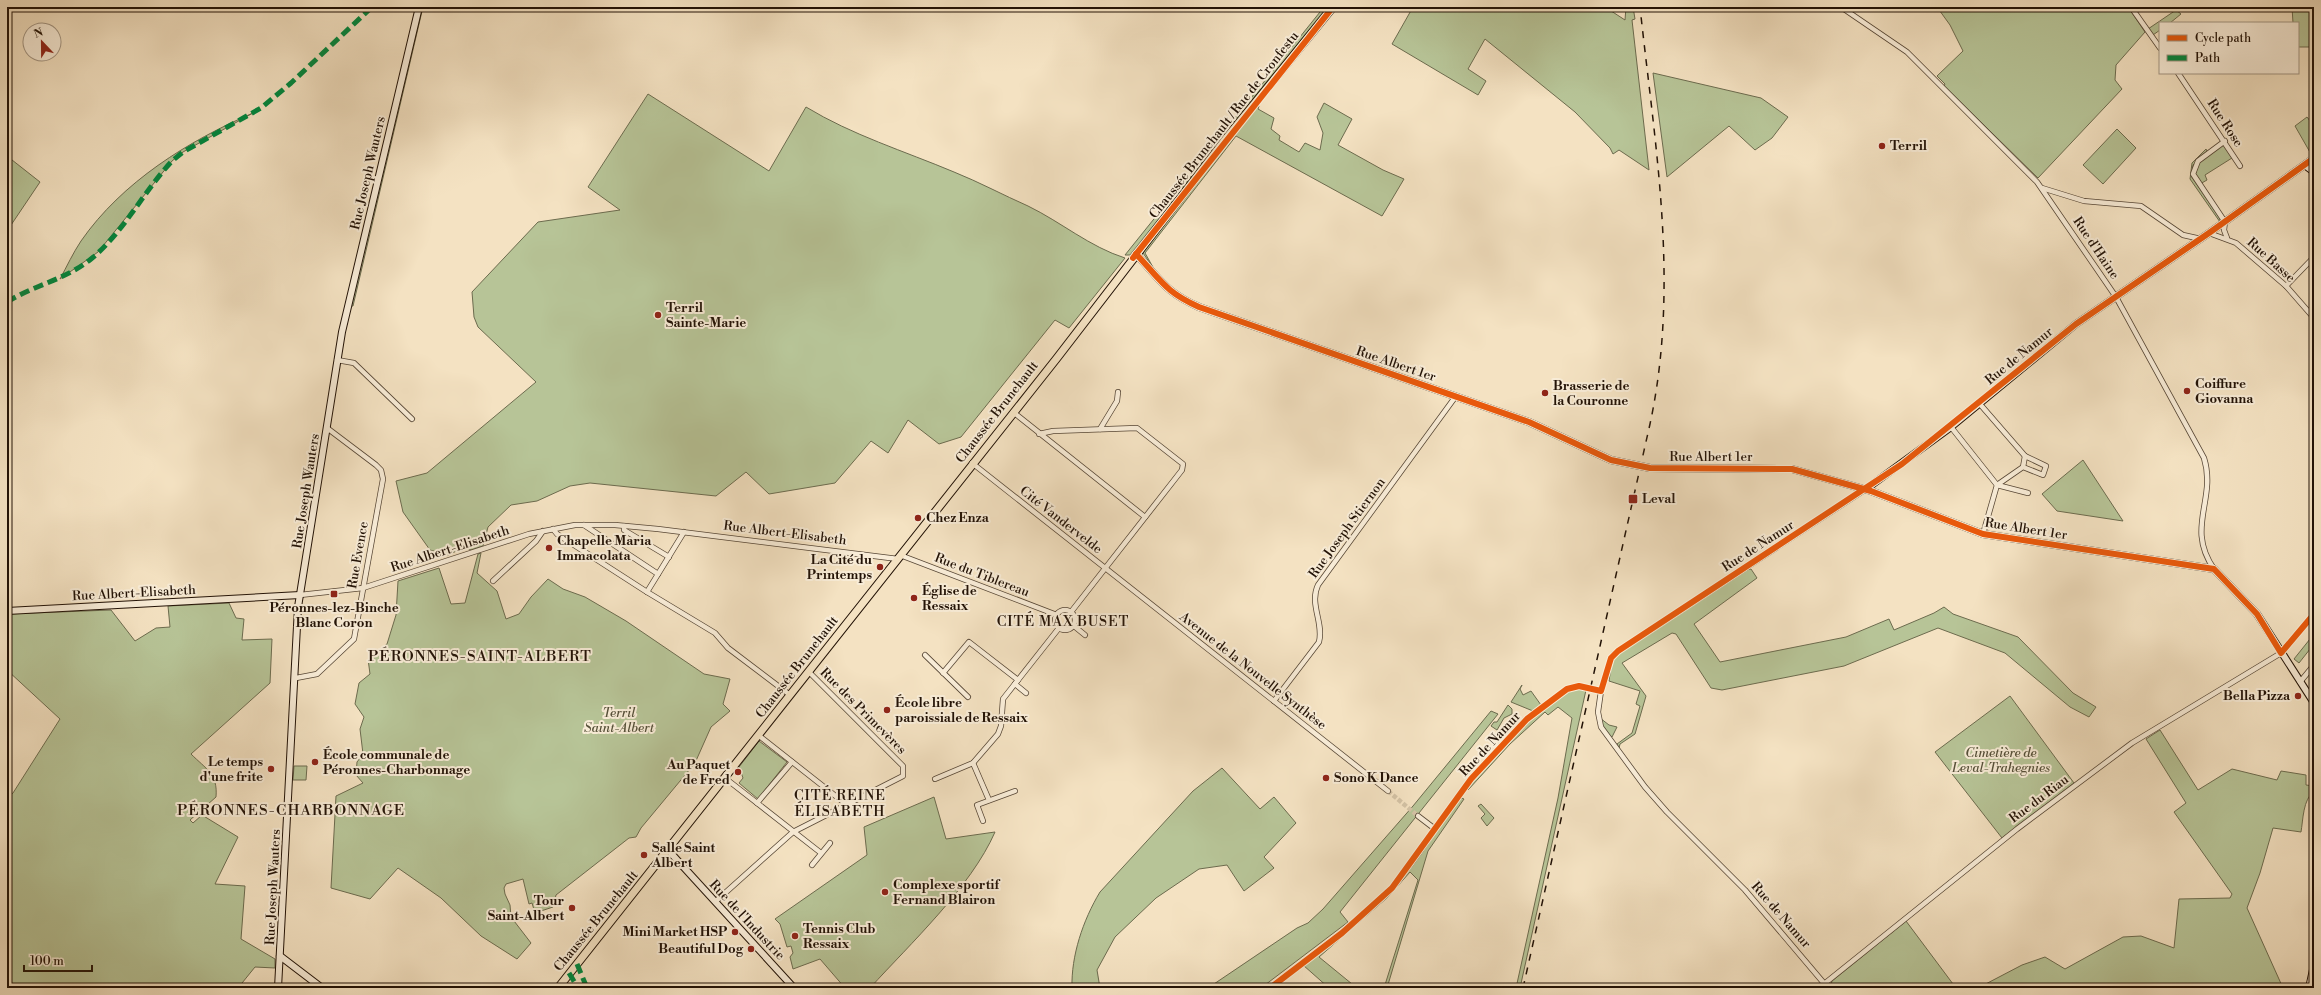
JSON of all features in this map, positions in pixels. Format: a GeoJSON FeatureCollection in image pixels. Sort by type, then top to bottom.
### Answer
{"type":"FeatureCollection","features":[{"type":"Feature","properties":{"kind":"main road","name":"Chaussée Brunehault / Rue de Cronfestu"},"geometry":{"type":"LineString","coordinates":[[1135,256],[1333,7]]}},
{"type":"Feature","properties":{"kind":"main road","name":"Chaussée Brunehault"},"geometry":{"type":"LineString","coordinates":[[558,988],[1135,256]]}},
{"type":"Feature","properties":{"kind":"street","name":"Rue Joseph Wauters"},"geometry":{"type":"LineString","coordinates":[[278,988],[300,595],[337,360],[419,7]]}},
{"type":"Feature","properties":{"kind":"street","name":"Rue d'Haine"},"geometry":{"type":"LineString","coordinates":[[1841,7],[1906,52],[2042,188],[2116,297],[2204,458],[2208,477],[2201,530],[2202,546],[2214,569]]}},
{"type":"Feature","properties":{"kind":"street"},"geometry":{"type":"LineString","coordinates":[[2131,7],[2159,47]]}},
{"type":"Feature","properties":{"kind":"street","name":"Rue Rose"},"geometry":{"type":"LineString","coordinates":[[2179,74],[2225,141],[2240,166]]}},
{"type":"Feature","properties":{"kind":"street"},"geometry":{"type":"LineString","coordinates":[[2225,141],[2198,161],[2193,174],[2225,222]]}},
{"type":"Feature","properties":{"kind":"street","name":"Rue de Namur"},"geometry":{"type":"LineString","coordinates":[[1826,986],[1745,890],[1667,812],[1635,774],[1599,723],[1598,712],[1601,691],[1611,658],[1618,651],[1866,489],[1951,427],[2060,337],[2306,166],[2314,158]]}},
{"type":"Feature","properties":{"kind":"street"},"geometry":{"type":"LineString","coordinates":[[2306,166],[2314,172]]}},
{"type":"Feature","properties":{"kind":"street"},"geometry":{"type":"LineString","coordinates":[[2042,188],[2084,201],[2141,206],[2183,235],[2201,239]]}},
{"type":"Feature","properties":{"kind":"street","name":"Rue Basse"},"geometry":{"type":"LineString","coordinates":[[2225,222],[2224,230],[2228,238]]}},
{"type":"Feature","properties":{"kind":"street","name":"Rue Basse"},"geometry":{"type":"LineString","coordinates":[[2209,233],[2228,238],[2236,243],[2286,286],[2314,318]]}},
{"type":"Feature","properties":{"kind":"street","name":"Rue Albert 1er"},"geometry":{"type":"LineString","coordinates":[[1135,256],[1164,286],[1185,301],[1529,422],[1600,456],[1636,466],[1650,468],[1792,469],[1866,489],[1983,534],[2214,569]]}},
{"type":"Feature","properties":{"kind":"street"},"geometry":{"type":"LineString","coordinates":[[2286,286],[2314,257]]}},
{"type":"Feature","properties":{"kind":"street"},"geometry":{"type":"LineString","coordinates":[[337,360],[354,363],[412,419]]}},
{"type":"Feature","properties":{"kind":"street"},"geometry":{"type":"LineString","coordinates":[[1100,429],[1117,401],[1118,392]]}},
{"type":"Feature","properties":{"kind":"street","name":"Rue Joseph Stiernon"},"geometry":{"type":"LineString","coordinates":[[1274,701],[1319,642],[1320,631],[1314,597],[1318,585],[1456,396]]}},
{"type":"Feature","properties":{"kind":"street"},"geometry":{"type":"LineString","coordinates":[[1979,403],[2025,456],[2046,466],[2043,475],[2023,467]]}},
{"type":"Feature","properties":{"kind":"street"},"geometry":{"type":"LineString","coordinates":[[1013,412],[1145,518]]}},
{"type":"Feature","properties":{"kind":"street"},"geometry":{"type":"LineString","coordinates":[[1951,427],[1997,485],[2028,493]]}},
{"type":"Feature","properties":{"kind":"street","name":"Rue Evence"},"geometry":{"type":"LineString","coordinates":[[296,678],[317,674],[354,639],[383,479],[382,473],[376,464],[327,428]]}},
{"type":"Feature","properties":{"kind":"street","name":"Cité Vandervelde"},"geometry":{"type":"LineString","coordinates":[[972,463],[1105,568],[1182,470],[1182,462],[1137,428],[1053,431],[1039,434]]}},
{"type":"Feature","properties":{"kind":"street"},"geometry":{"type":"LineString","coordinates":[[1983,534],[1997,485],[2023,467],[2025,456]]}},
{"type":"Feature","properties":{"kind":"street"},"geometry":{"type":"LineString","coordinates":[[584,525],[658,574]]}},
{"type":"Feature","properties":{"kind":"street","name":"Rue Albert-Elisabeth"},"geometry":{"type":"LineString","coordinates":[[7,610],[300,595],[363,588],[543,531],[584,525],[624,526],[684,532],[899,557]]}},
{"type":"Feature","properties":{"kind":"street"},"geometry":{"type":"LineString","coordinates":[[624,526],[624,530],[669,557]]}},
{"type":"Feature","properties":{"kind":"street"},"geometry":{"type":"LineString","coordinates":[[553,529],[557,534],[647,592],[715,633],[728,648],[790,695]]}},
{"type":"Feature","properties":{"kind":"street"},"geometry":{"type":"LineString","coordinates":[[492,581],[536,541],[543,531]]}},
{"type":"Feature","properties":{"kind":"street"},"geometry":{"type":"LineString","coordinates":[[647,592],[684,532]]}},
{"type":"Feature","properties":{"kind":"street","name":"Rue du Tiblereau"},"geometry":{"type":"LineString","coordinates":[[899,557],[1056,615]]}},
{"type":"Feature","properties":{"kind":"street"},"geometry":{"type":"LineString","coordinates":[[1071,612],[1105,568]]}},
{"type":"Feature","properties":{"kind":"street","name":"Avenue de la Nouvelle Synthèse"},"geometry":{"type":"LineString","coordinates":[[1105,568],[1388,791]]}},
{"type":"Feature","properties":{"kind":"street"},"geometry":{"type":"LineString","coordinates":[[2214,569],[2257,614],[2314,703]]}},
{"type":"Feature","properties":{"kind":"street"},"geometry":{"type":"LineString","coordinates":[[1063,610],[1071,612],[1075,617],[1074,626],[1068,630],[1059,628],[1055,622],[1056,615],[1063,610]]}},
{"type":"Feature","properties":{"kind":"street","name":"Rue du Riau"},"geometry":{"type":"LineString","coordinates":[[1819,988],[1826,986],[2017,829],[2132,743],[2281,653],[2314,614]]}},
{"type":"Feature","properties":{"kind":"street"},"geometry":{"type":"LineString","coordinates":[[1074,626],[1085,635]]}},
{"type":"Feature","properties":{"kind":"street"},"geometry":{"type":"LineString","coordinates":[[935,779],[973,763],[1001,730],[1001,703],[1059,628]]}},
{"type":"Feature","properties":{"kind":"street"},"geometry":{"type":"LineString","coordinates":[[943,673],[970,642],[1016,682],[1026,693]]}},
{"type":"Feature","properties":{"kind":"street"},"geometry":{"type":"LineString","coordinates":[[925,656],[968,697]]}},
{"type":"Feature","properties":{"kind":"street"},"geometry":{"type":"LineString","coordinates":[[2300,682],[2314,665]]}},
{"type":"Feature","properties":{"kind":"street","name":"Rue des Primevères"},"geometry":{"type":"LineString","coordinates":[[808,672],[903,766],[905,773],[899,780],[847,805]]}},
{"type":"Feature","properties":{"kind":"street","name":"Rue de Namur"},"geometry":{"type":"LineString","coordinates":[[1270,988],[1379,901],[1400,878],[1471,779],[1518,728],[1542,706],[1564,690],[1572,687],[1579,686],[1601,691]]}},
{"type":"Feature","properties":{"kind":"street"},"geometry":{"type":"LineString","coordinates":[[715,902],[793,832],[847,805],[758,735]]}},
{"type":"Feature","properties":{"kind":"street"},"geometry":{"type":"LineString","coordinates":[[757,804],[792,762]]}},
{"type":"Feature","properties":{"kind":"street"},"geometry":{"type":"LineString","coordinates":[[973,763],[989,800]]}},
{"type":"Feature","properties":{"kind":"street"},"geometry":{"type":"LineString","coordinates":[[725,778],[821,853]]}},
{"type":"Feature","properties":{"kind":"street"},"geometry":{"type":"LineString","coordinates":[[983,821],[977,805],[1015,791]]}},
{"type":"Feature","properties":{"kind":"street"},"geometry":{"type":"LineString","coordinates":[[1418,816],[1435,829]]}},
{"type":"Feature","properties":{"kind":"street"},"geometry":{"type":"LineString","coordinates":[[812,865],[830,843]]}},
{"type":"Feature","properties":{"kind":"street","name":"Rue de l'Industrie"},"geometry":{"type":"LineString","coordinates":[[668,850],[794,988]]}},
{"type":"Feature","properties":{"kind":"street"},"geometry":{"type":"LineString","coordinates":[[280,956],[322,988]]}},
{"type":"Feature","properties":{"kind":"street"},"geometry":{"type":"LineString","coordinates":[[2309,988],[2314,965]]}},
{"type":"Feature","properties":{"kind":"green space"},"geometry":{"type":"Polygon","coordinates":[[[421,7],[423,7],[353,306],[351,306],[421,7]]]}},
{"type":"Feature","properties":{"kind":"green space"},"geometry":{"type":"Polygon","coordinates":[[[1324,7],[1327,7],[1130,255],[1125,255],[1324,7]]]}},
{"type":"Feature","properties":{"kind":"green space"},"geometry":{"type":"Polygon","coordinates":[[[1413,7],[1605,7],[1625,20],[1626,7],[1633,7],[1635,19],[1632,20],[1649,170],[1619,150],[1613,154],[1610,148],[1575,112],[1485,39],[1468,69],[1486,81],[1478,95],[1392,44],[1413,7]]]}},
{"type":"Feature","properties":{"kind":"green space"},"geometry":{"type":"Polygon","coordinates":[[[1937,7],[2128,7],[2145,32],[2116,65],[2115,80],[2122,89],[2038,178],[1944,86],[1945,84],[1937,76],[1963,51],[1950,25],[1937,7]]]}},
{"type":"Feature","properties":{"kind":"green space"},"geometry":{"type":"Polygon","coordinates":[[[2292,7],[2314,7],[2314,47],[2299,47],[2299,22],[2293,22],[2292,7]]]}},
{"type":"Feature","properties":{"kind":"green space"},"geometry":{"type":"Polygon","coordinates":[[[2176,10],[2181,14],[2171,22],[2159,22],[2159,31],[2153,35],[2148,29],[2176,10]]]}},
{"type":"Feature","properties":{"kind":"green space"},"geometry":{"type":"Polygon","coordinates":[[[1653,73],[1761,98],[1788,117],[1772,138],[1755,150],[1729,126],[1667,177],[1653,73]]]}},
{"type":"Feature","properties":{"kind":"green space"},"geometry":{"type":"Polygon","coordinates":[[[648,94],[769,171],[806,107],[842,126],[963,176],[1028,206],[1088,241],[1125,258],[1069,328],[1055,320],[961,437],[939,444],[908,420],[888,453],[871,441],[835,483],[769,494],[746,472],[716,496],[590,483],[570,486],[537,501],[511,505],[488,527],[483,546],[471,550],[465,547],[448,555],[430,550],[403,512],[396,481],[427,473],[536,382],[478,327],[474,317],[472,292],[538,222],[620,210],[588,187],[648,94]]]}},
{"type":"Feature","properties":{"kind":"green space"},"geometry":{"type":"Polygon","coordinates":[[[1324,103],[1352,119],[1338,145],[1383,170],[1404,179],[1382,216],[1236,136],[1145,253],[1154,269],[1143,253],[1146,246],[1257,104],[1259,106],[1258,109],[1274,118],[1271,129],[1280,136],[1279,140],[1299,152],[1305,143],[1320,150],[1323,133],[1317,117],[1324,103]]]}},
{"type":"Feature","properties":{"kind":"green space"},"geometry":{"type":"Polygon","coordinates":[[[253,113],[183,152],[172,161],[98,252],[60,279],[81,241],[97,220],[136,182],[181,150],[253,113]]]}},
{"type":"Feature","properties":{"kind":"green space"},"geometry":{"type":"Polygon","coordinates":[[[2307,117],[2314,126],[2314,151],[2311,154],[2295,126],[2307,117]]]}},
{"type":"Feature","properties":{"kind":"green space"},"geometry":{"type":"Polygon","coordinates":[[[2117,129],[2136,148],[2103,184],[2083,165],[2117,129]]]}},
{"type":"Feature","properties":{"kind":"green space"},"geometry":{"type":"Polygon","coordinates":[[[2224,144],[2232,158],[2205,175],[2207,180],[2200,184],[2195,175],[2199,163],[2224,144]]]}},
{"type":"Feature","properties":{"kind":"green space"},"geometry":{"type":"Polygon","coordinates":[[[2206,149],[2207,151],[2193,165],[2191,176],[2220,218],[2220,222],[2190,179],[2192,163],[2206,149]]]}},
{"type":"Feature","properties":{"kind":"green space"},"geometry":{"type":"Polygon","coordinates":[[[7,156],[40,182],[7,231],[7,156]]]}},
{"type":"Feature","properties":{"kind":"green space"},"geometry":{"type":"Polygon","coordinates":[[[2083,460],[2123,521],[2057,511],[2042,494],[2083,460]]]}},
{"type":"Feature","properties":{"kind":"green space","name":"Terril Saint-Albert"},"geometry":{"type":"Polygon","coordinates":[[[481,553],[477,573],[497,591],[506,619],[519,614],[531,597],[548,579],[563,589],[585,597],[626,621],[704,674],[730,679],[723,704],[730,711],[711,727],[695,763],[641,828],[636,837],[629,838],[556,895],[553,907],[535,913],[532,903],[529,904],[523,879],[506,884],[504,888],[510,905],[511,917],[531,943],[517,959],[481,936],[441,898],[398,868],[370,899],[331,888],[336,796],[363,783],[356,775],[357,762],[363,754],[360,729],[364,717],[355,704],[359,683],[370,674],[368,659],[387,644],[396,615],[398,581],[439,568],[451,604],[465,603],[478,554],[481,553]]]}},
{"type":"Feature","properties":{"kind":"green space"},"geometry":{"type":"Polygon","coordinates":[[[1751,569],[1757,578],[1694,624],[1720,662],[1846,637],[1889,619],[1894,630],[1934,613],[1944,607],[1953,614],[2018,637],[2073,693],[2096,707],[2089,717],[2070,707],[2005,653],[1938,628],[1844,666],[1722,690],[1711,688],[1676,634],[1672,633],[1622,663],[1646,696],[1635,734],[1620,744],[1619,748],[1617,744],[1632,733],[1640,706],[1636,704],[1640,691],[1609,681],[1612,660],[1616,655],[1746,570],[1751,569]]]}},
{"type":"Feature","properties":{"kind":"green space"},"geometry":{"type":"Polygon","coordinates":[[[229,603],[236,618],[244,619],[242,640],[272,639],[270,683],[191,754],[210,772],[213,777],[216,797],[190,820],[193,823],[202,815],[238,837],[215,884],[245,886],[241,939],[275,959],[275,968],[255,967],[238,988],[7,988],[7,798],[13,793],[60,719],[7,670],[7,614],[111,610],[135,641],[156,628],[170,627],[168,606],[229,603]]]}},
{"type":"Feature","properties":{"kind":"green space"},"geometry":{"type":"Polygon","coordinates":[[[2314,634],[2314,644],[2299,663],[2294,659],[2314,634]]]}},
{"type":"Feature","properties":{"kind":"green space"},"geometry":{"type":"Polygon","coordinates":[[[1522,685],[1520,689],[1523,695],[1531,691],[1541,705],[1533,711],[1511,702],[1522,685]]]}},
{"type":"Feature","properties":{"kind":"green space"},"geometry":{"type":"Polygon","coordinates":[[[1581,688],[1586,690],[1520,988],[1516,988],[1558,798],[1572,718],[1558,707],[1548,715],[1545,712],[1510,744],[1468,790],[1466,788],[1529,720],[1559,695],[1581,688]]]}},
{"type":"Feature","properties":{"kind":"green space","name":"Cimetière de Leval-Trahegnies"},"geometry":{"type":"Polygon","coordinates":[[[2010,696],[2074,783],[2002,838],[1935,752],[2010,696]]]}},
{"type":"Feature","properties":{"kind":"green space"},"geometry":{"type":"Polygon","coordinates":[[[1508,705],[1512,709],[1512,714],[1504,718],[1497,730],[1491,726],[1494,722],[1497,722],[1508,705]]]}},
{"type":"Feature","properties":{"kind":"green space"},"geometry":{"type":"Polygon","coordinates":[[[1491,711],[1498,714],[1340,912],[1348,922],[1261,988],[1208,988],[1297,928],[1308,923],[1323,909],[1413,806],[1491,711]]]}},
{"type":"Feature","properties":{"kind":"green space"},"geometry":{"type":"Polygon","coordinates":[[[1600,718],[1609,725],[1617,727],[1612,737],[1610,737],[1603,728],[1600,718]]]}},
{"type":"Feature","properties":{"kind":"green space"},"geometry":{"type":"Polygon","coordinates":[[[2160,730],[2198,790],[2232,769],[2277,780],[2281,771],[2306,775],[2306,785],[2314,786],[2314,792],[2310,795],[2306,804],[2301,832],[2273,828],[2260,873],[2247,908],[2283,988],[1978,988],[2022,965],[2045,957],[2065,969],[2123,937],[2141,936],[2174,948],[2179,899],[2230,898],[2232,894],[2174,812],[2186,803],[2146,739],[2160,730]]]}},
{"type":"Feature","properties":{"kind":"green space"},"geometry":{"type":"Polygon","coordinates":[[[759,741],[787,762],[758,799],[739,783],[743,778],[739,767],[759,741]]]}},
{"type":"Feature","properties":{"kind":"green space"},"geometry":{"type":"Polygon","coordinates":[[[294,766],[307,766],[306,780],[293,780],[294,766]]]}},
{"type":"Feature","properties":{"kind":"green space"},"geometry":{"type":"Polygon","coordinates":[[[1222,768],[1260,809],[1274,797],[1296,823],[1264,857],[1274,868],[1244,891],[1227,865],[1199,869],[1156,898],[1115,937],[1097,970],[1100,988],[1072,988],[1072,976],[1079,938],[1088,914],[1100,892],[1193,791],[1222,768]]]}},
{"type":"Feature","properties":{"kind":"green space","name":"Complexe sportif Fernand Blairon"},"geometry":{"type":"Polygon","coordinates":[[[934,797],[946,839],[995,832],[984,853],[955,894],[921,934],[870,988],[845,988],[820,959],[793,969],[790,957],[793,953],[791,946],[787,947],[780,924],[775,919],[867,855],[864,827],[934,797]]]}},
{"type":"Feature","properties":{"kind":"green space"},"geometry":{"type":"Polygon","coordinates":[[[1459,797],[1464,799],[1428,851],[1387,988],[1384,988],[1418,880],[1410,872],[1388,897],[1319,957],[1352,984],[1349,988],[1329,988],[1303,965],[1363,918],[1386,897],[1421,854],[1459,797]]]}},
{"type":"Feature","properties":{"kind":"green space"},"geometry":{"type":"Polygon","coordinates":[[[1481,804],[1494,818],[1487,826],[1481,818],[1485,814],[1478,806],[1481,804]]]}},
{"type":"Feature","properties":{"kind":"green space"},"geometry":{"type":"Polygon","coordinates":[[[1906,921],[1956,988],[1830,988],[1832,981],[1906,921]]]}},
{"type":"Feature","properties":{"kind":"tunnel"},"geometry":{"type":"LineString","coordinates":[[1388,791],[1418,816]]}},
{"type":"Feature","properties":{"kind":"railway"},"geometry":{"type":"LineString","coordinates":[[1523,988],[1650,424],[1659,372],[1663,319],[1664,267],[1662,216],[1658,164],[1640,7]]}},
{"type":"Feature","properties":{"kind":"marked path"},"geometry":{"type":"LineString","coordinates":[[7,302],[71,272],[91,259],[103,249],[113,237],[172,161],[183,152],[261,108],[291,83],[372,7]]}},
{"type":"Feature","properties":{"kind":"marked path"},"geometry":{"type":"LineString","coordinates":[[577,964],[587,988]]}},
{"type":"Feature","properties":{"kind":"marked path"},"geometry":{"type":"LineString","coordinates":[[569,973],[578,988]]}},
{"type":"Feature","properties":{"kind":"cycle path"},"geometry":{"type":"LineString","coordinates":[[1133,258],[1333,7]]}},
{"type":"Feature","properties":{"kind":"cycle path"},"geometry":{"type":"LineString","coordinates":[[1270,988],[1342,933],[1392,888],[1471,779],[1527,719],[1567,689],[1579,686],[1601,691],[1611,658],[1618,651],[1902,464],[2076,324],[2209,233],[2314,158]]}},
{"type":"Feature","properties":{"kind":"cycle path"},"geometry":{"type":"LineString","coordinates":[[1136,254],[1164,285],[1178,296],[1199,307],[1529,422],[1611,460],[1650,468],[1792,469],[1871,491],[1983,534],[2214,569],[2257,614],[2281,653],[2314,614]]}},
{"type":"Feature","properties":{"kind":"place","name":"Terril"},"geometry":{"type":"Point","coordinates":[1882,146]}},
{"type":"Feature","properties":{"kind":"place","name":"Terril Sainte-Marie"},"geometry":{"type":"Point","coordinates":[658,315]}},
{"type":"Feature","properties":{"kind":"place","name":"Coiffure Giovanna"},"geometry":{"type":"Point","coordinates":[2187,391]}},
{"type":"Feature","properties":{"kind":"place","name":"Brasserie de la Couronne"},"geometry":{"type":"Point","coordinates":[1545,393]}},
{"type":"Feature","properties":{"kind":"place","name":"Leval"},"geometry":{"type":"Point","coordinates":[1633,499]}},
{"type":"Feature","properties":{"kind":"place","name":"Chez Enza"},"geometry":{"type":"Point","coordinates":[918,518]}},
{"type":"Feature","properties":{"kind":"place","name":"Chapelle Maria Immacolata"},"geometry":{"type":"Point","coordinates":[549,548]}},
{"type":"Feature","properties":{"kind":"place","name":"La Cité du Printemps"},"geometry":{"type":"Point","coordinates":[880,567]}},
{"type":"Feature","properties":{"kind":"place","name":"Péronnes-lez-Binche Blanc Coron"},"geometry":{"type":"Point","coordinates":[334,594]}},
{"type":"Feature","properties":{"kind":"place","name":"Église de Ressaix"},"geometry":{"type":"Point","coordinates":[914,598]}},
{"type":"Feature","properties":{"kind":"place","name":"Bella Pizza"},"geometry":{"type":"Point","coordinates":[2298,696]}},
{"type":"Feature","properties":{"kind":"place","name":"École libre paroissiale de Ressaix"},"geometry":{"type":"Point","coordinates":[887,710]}},
{"type":"Feature","properties":{"kind":"place","name":"École communale de Péronnes-Charbonnage"},"geometry":{"type":"Point","coordinates":[315,762]}},
{"type":"Feature","properties":{"kind":"place","name":"Le temps d'une frite"},"geometry":{"type":"Point","coordinates":[271,769]}},
{"type":"Feature","properties":{"kind":"place","name":"Au Paquet de Fred"},"geometry":{"type":"Point","coordinates":[738,772]}},
{"type":"Feature","properties":{"kind":"place","name":"Sono K Dance"},"geometry":{"type":"Point","coordinates":[1326,778]}},
{"type":"Feature","properties":{"kind":"place","name":"Salle Saint Albert"},"geometry":{"type":"Point","coordinates":[644,855]}},
{"type":"Feature","properties":{"kind":"place","name":"Complexe sportif Fernand Blairon"},"geometry":{"type":"Point","coordinates":[885,892]}},
{"type":"Feature","properties":{"kind":"place","name":"Tour Saint-Albert"},"geometry":{"type":"Point","coordinates":[572,908]}},
{"type":"Feature","properties":{"kind":"place","name":"Mini Market HSP"},"geometry":{"type":"Point","coordinates":[735,932]}},
{"type":"Feature","properties":{"kind":"place","name":"Tennis Club Ressaix"},"geometry":{"type":"Point","coordinates":[795,936]}},
{"type":"Feature","properties":{"kind":"place","name":"Beautiful Dog"},"geometry":{"type":"Point","coordinates":[751,949]}},
{"type":"Feature","properties":{"kind":"district","name":"CITÉ MAX BUSET"},"geometry":{"type":"Point","coordinates":[1063,622]}},
{"type":"Feature","properties":{"kind":"district","name":"PÉRONNES-SAINT-ALBERT"},"geometry":{"type":"Point","coordinates":[480,656]}},
{"type":"Feature","properties":{"kind":"district","name":"CITÉ REINE ÉLISABETH"},"geometry":{"type":"Point","coordinates":[840,804]}},
{"type":"Feature","properties":{"kind":"district","name":"PÉRONNES-CHARBONNAGE"},"geometry":{"type":"Point","coordinates":[291,810]}}]}
